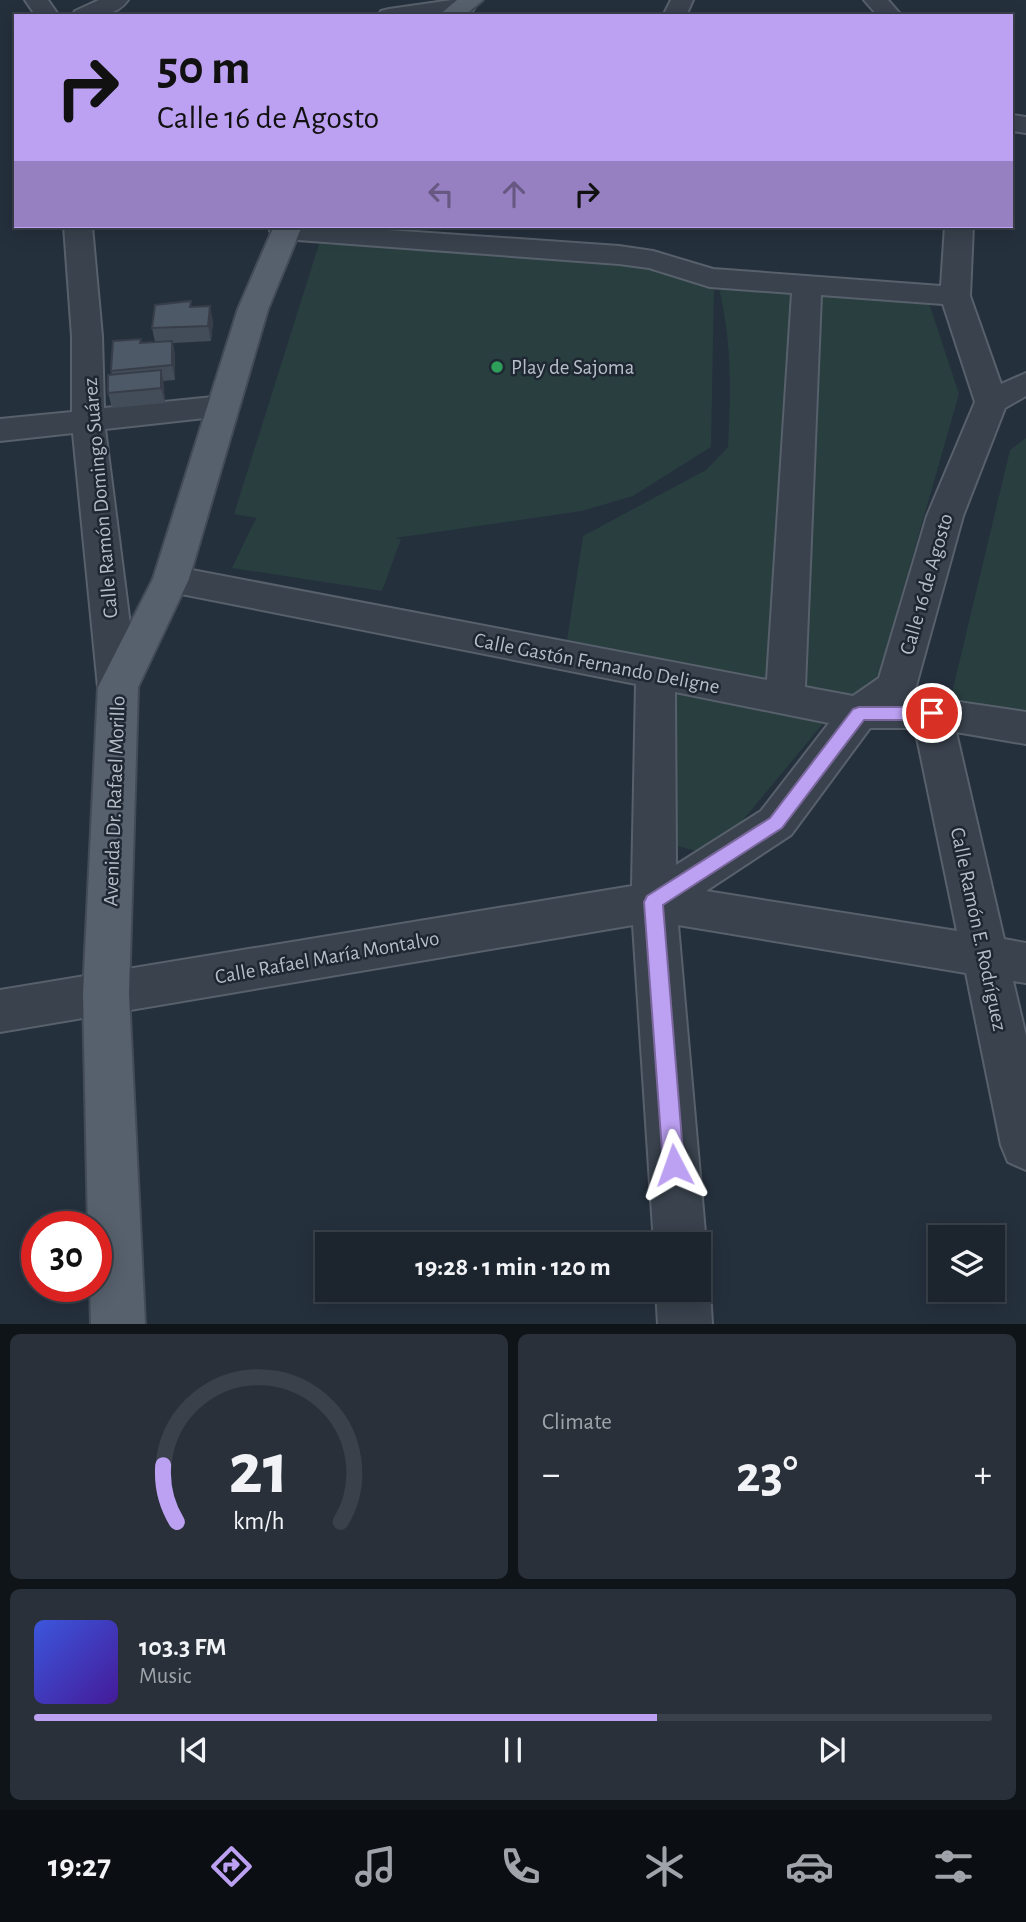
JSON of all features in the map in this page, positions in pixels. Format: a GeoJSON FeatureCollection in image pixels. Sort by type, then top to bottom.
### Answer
{"type":"FeatureCollection","features":[{"type":"Feature","properties":{"kind":"main road","name":"Avenida Dr. Rafael Morillo"},"geometry":{"type":"LineString","coordinates":[[118,1324],[106,994],[118,687],[171,579],[253,309],[286,229]]}},
{"type":"Feature","properties":{"kind":"street"},"geometry":{"type":"LineString","coordinates":[[87,14],[117,0]]}},
{"type":"Feature","properties":{"kind":"street"},"geometry":{"type":"LineString","coordinates":[[876,0],[889,14]]}},
{"type":"Feature","properties":{"kind":"street"},"geometry":{"type":"LineString","coordinates":[[405,14],[462,7]]}},
{"type":"Feature","properties":{"kind":"street","name":"Calle Ramón Domingo Suárez"},"geometry":{"type":"LineString","coordinates":[[78,228],[86,309],[88,422],[118,687]]}},
{"type":"Feature","properties":{"kind":"street"},"geometry":{"type":"LineString","coordinates":[[960,228],[954,296],[991,402],[1026,383]]}},
{"type":"Feature","properties":{"kind":"street"},"geometry":{"type":"LineString","coordinates":[[286,229],[619,255],[653,260],[710,278],[954,296]]}},
{"type":"Feature","properties":{"kind":"street"},"geometry":{"type":"LineString","coordinates":[[785,698],[807,285]]}},
{"type":"Feature","properties":{"kind":"street","name":"Calle 16 de Agosto"},"geometry":{"type":"LineString","coordinates":[[654,902],[776,823],[859,713],[896,686],[944,516],[991,402]]}},
{"type":"Feature","properties":{"kind":"street"},"geometry":{"type":"LineString","coordinates":[[0,430],[223,406]]}},
{"type":"Feature","properties":{"kind":"street","name":"Calle Gastón Fernando Deligne"},"geometry":{"type":"LineString","coordinates":[[171,579],[859,713],[932,713],[1026,728]]}},
{"type":"Feature","properties":{"kind":"street"},"geometry":{"type":"LineString","coordinates":[[656,675],[654,902],[679,1232]]}},
{"type":"Feature","properties":{"kind":"street","name":"Calle Ramón E. Rodríguez"},"geometry":{"type":"LineString","coordinates":[[932,713],[1005,959],[1026,1145]]}},
{"type":"Feature","properties":{"kind":"street"},"geometry":{"type":"LineString","coordinates":[[654,902],[1005,959]]}},
{"type":"Feature","properties":{"kind":"street","name":"Calle Rafael María Montalvo"},"geometry":{"type":"LineString","coordinates":[[0,1011],[654,902]]}},
{"type":"Feature","properties":{"kind":"street"},"geometry":{"type":"LineString","coordinates":[[684,1302],[685,1324]]}},
{"type":"Feature","properties":{"kind":"green space","name":"Play de Sajoma"},"geometry":{"type":"Polygon","coordinates":[[[319,244],[519,250],[568,255],[618,262],[714,288],[711,447],[633,496],[582,511],[395,538],[401,539],[382,591],[232,568],[256,518],[234,514],[319,244]]]}},
{"type":"Feature","properties":{"kind":"green space"},"geometry":{"type":"Polygon","coordinates":[[[718,283],[927,297],[959,394],[870,705],[567,640],[583,536],[706,470],[728,447],[729,365],[726,326],[718,283]]]}},
{"type":"Feature","properties":{"kind":"green space"},"geometry":{"type":"Polygon","coordinates":[[[1026,438],[1026,717],[949,705],[1010,450],[1026,438]]]}},
{"type":"Feature","properties":{"kind":"green space"},"geometry":{"type":"Polygon","coordinates":[[[673,692],[826,720],[719,849],[696,851],[670,844],[673,692]]]}},
{"type":"Feature","properties":{"kind":"building"},"geometry":{"type":"Polygon","coordinates":[[[191,301],[190,307],[210,306],[208,326],[152,328],[155,305],[191,301]]]}},
{"type":"Feature","properties":{"kind":"building"},"geometry":{"type":"Polygon","coordinates":[[[141,339],[140,343],[172,341],[172,365],[111,371],[113,341],[141,339]]]}},
{"type":"Feature","properties":{"kind":"building"},"geometry":{"type":"Polygon","coordinates":[[[161,370],[161,388],[108,393],[108,375],[161,370]]]}},
{"type":"Feature","properties":{"kind":"place","name":"Play de Sajoma"},"geometry":{"type":"Point","coordinates":[497,367]}},
{"type":"Feature","properties":{"kind":"route"},"geometry":{"type":"LineString","coordinates":[[674,1165],[654,902],[776,823],[859,713],[932,713]]}}]}
